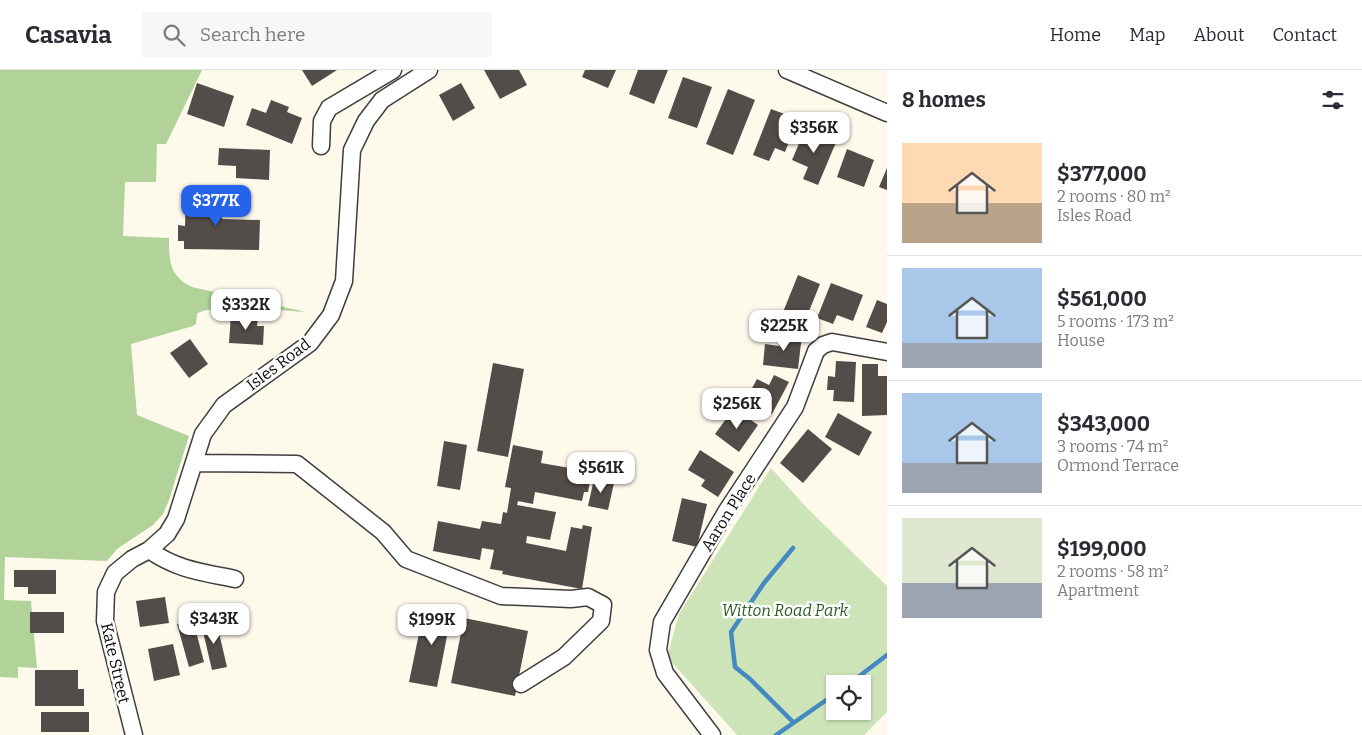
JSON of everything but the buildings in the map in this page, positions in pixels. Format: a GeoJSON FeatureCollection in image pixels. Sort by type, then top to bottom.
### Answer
{"type":"FeatureCollection","features":[{"type":"Feature","properties":{"kind":"street"},"geometry":{"type":"LineString","coordinates":[[321,146],[322,121],[330,108],[394,70]]}},
{"type":"Feature","properties":{"kind":"street","name":"Isles Road"},"geometry":{"type":"LineString","coordinates":[[149,550],[167,534],[176,520],[203,434],[224,405],[310,343],[331,315],[344,281],[352,150],[366,122],[382,100],[430,70]]}},
{"type":"Feature","properties":{"kind":"street"},"geometry":{"type":"LineString","coordinates":[[787,70],[887,113]]}},
{"type":"Feature","properties":{"kind":"street","name":"Aaron Place"},"geometry":{"type":"LineString","coordinates":[[712,735],[664,673],[658,650],[662,622],[726,512],[795,407],[816,351],[823,345],[832,342],[887,352]]}},
{"type":"Feature","properties":{"kind":"street"},"geometry":{"type":"LineString","coordinates":[[194,463],[297,464],[383,532],[406,559],[501,596],[571,599],[588,597],[603,605],[601,621],[564,657],[521,684]]}},
{"type":"Feature","properties":{"kind":"street"},"geometry":{"type":"LineString","coordinates":[[149,550],[171,564],[235,579]]}},
{"type":"Feature","properties":{"kind":"street","name":"Kate Street"},"geometry":{"type":"LineString","coordinates":[[134,735],[105,621],[106,592],[115,573],[132,559],[149,550]]}},
{"type":"Feature","properties":{"kind":"green space"},"geometry":{"type":"Polygon","coordinates":[[[0,70],[202,70],[166,144],[157,144],[156,182],[125,182],[123,236],[169,238],[169,253],[172,267],[184,283],[192,287],[306,312],[231,308],[204,311],[197,314],[196,324],[193,326],[131,344],[137,415],[189,436],[169,500],[163,514],[153,525],[117,549],[107,561],[5,557],[4,600],[31,601],[37,668],[18,667],[18,678],[0,677],[0,70]]]}},
{"type":"Feature","properties":{"kind":"green space","name":"Witton Road Park"},"geometry":{"type":"Polygon","coordinates":[[[771,468],[808,509],[887,586],[887,712],[864,735],[737,735],[667,657],[679,614],[771,468]]]}},
{"type":"Feature","properties":{"kind":"waterway"},"geometry":{"type":"LineString","coordinates":[[793,548],[764,583],[731,632],[735,667],[750,679],[793,722]]}},
{"type":"Feature","properties":{"kind":"waterway"},"geometry":{"type":"LineString","coordinates":[[861,675],[887,655]]}},
{"type":"Feature","properties":{"kind":"waterway"},"geometry":{"type":"LineString","coordinates":[[776,735],[826,700]]}}]}
